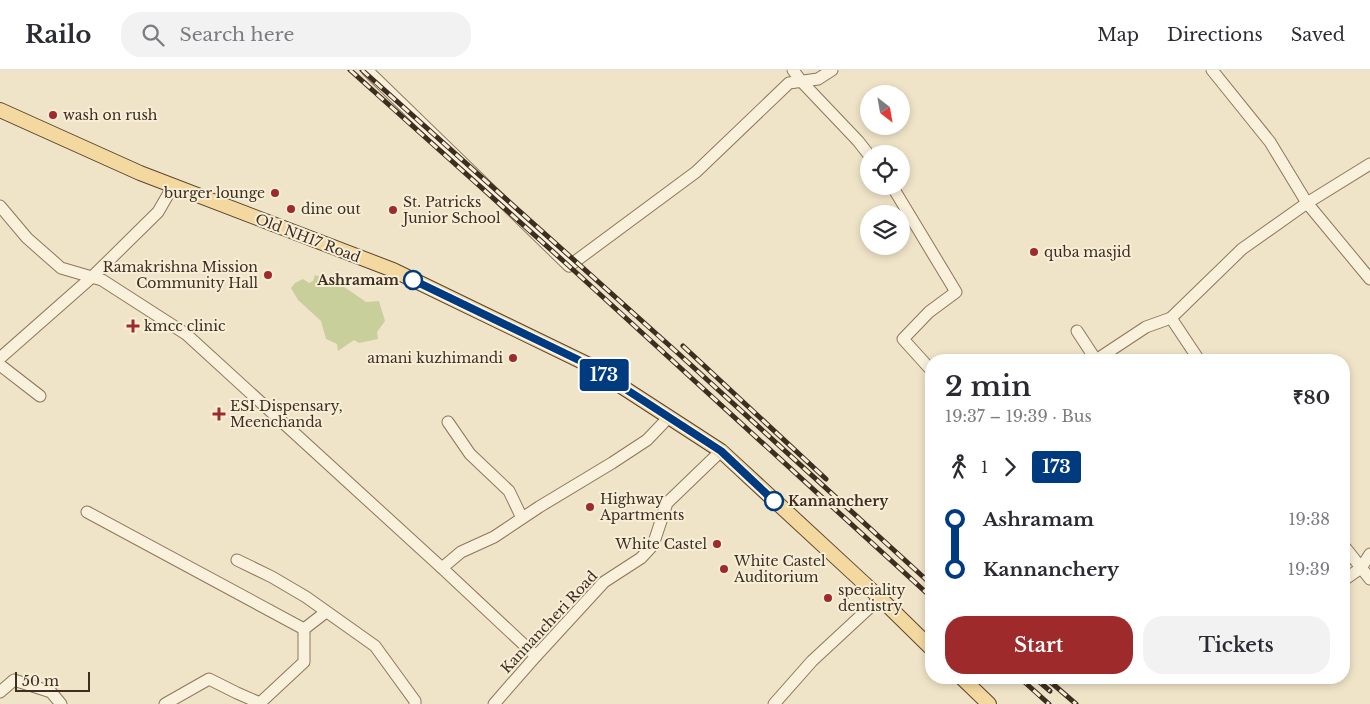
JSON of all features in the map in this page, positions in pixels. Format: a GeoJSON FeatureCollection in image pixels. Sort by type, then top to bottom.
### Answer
{"type":"FeatureCollection","features":[{"type":"Feature","properties":{"kind":"main road","name":"Old NH17 Road"},"geometry":{"type":"LineString","coordinates":[[0,110],[110,160],[173,186],[393,270],[587,364],[721,451],[925,642]]}},
{"type":"Feature","properties":{"kind":"main road"},"geometry":{"type":"LineString","coordinates":[[968,684],[989,704]]}},
{"type":"Feature","properties":{"kind":"street"},"geometry":{"type":"LineString","coordinates":[[367,70],[569,266],[696,172],[789,82],[818,79],[832,70]]}},
{"type":"Feature","properties":{"kind":"street"},"geometry":{"type":"LineString","coordinates":[[793,70],[800,81],[861,145]]}},
{"type":"Feature","properties":{"kind":"street"},"geometry":{"type":"LineString","coordinates":[[1212,70],[1270,142],[1307,203],[1370,279]]}},
{"type":"Feature","properties":{"kind":"street"},"geometry":{"type":"LineString","coordinates":[[1105,354],[1146,327],[1171,318],[1242,249],[1307,203],[1370,164]]}},
{"type":"Feature","properties":{"kind":"street"},"geometry":{"type":"LineString","coordinates":[[0,358],[92,277],[158,212],[173,186]]}},
{"type":"Feature","properties":{"kind":"street"},"geometry":{"type":"LineString","coordinates":[[897,195],[956,292],[929,312],[902,339],[925,364]]}},
{"type":"Feature","properties":{"kind":"street"},"geometry":{"type":"LineString","coordinates":[[0,206],[27,238],[61,268],[102,280],[186,334],[536,656]]}},
{"type":"Feature","properties":{"kind":"street"},"geometry":{"type":"LineString","coordinates":[[1171,318],[1195,354]]}},
{"type":"Feature","properties":{"kind":"street"},"geometry":{"type":"LineString","coordinates":[[1077,331],[1092,354]]}},
{"type":"Feature","properties":{"kind":"street"},"geometry":{"type":"LineString","coordinates":[[0,365],[40,396]]}},
{"type":"Feature","properties":{"kind":"street"},"geometry":{"type":"LineString","coordinates":[[442,568],[461,552],[494,537],[647,440],[669,418]]}},
{"type":"Feature","properties":{"kind":"street"},"geometry":{"type":"LineString","coordinates":[[448,422],[470,454],[509,491],[522,518]]}},
{"type":"Feature","properties":{"kind":"street","name":"Kannancheri Road"},"geometry":{"type":"LineString","coordinates":[[494,704],[604,582],[641,558],[653,546],[667,503],[721,451]]}},
{"type":"Feature","properties":{"kind":"street"},"geometry":{"type":"LineString","coordinates":[[87,512],[304,629]]}},
{"type":"Feature","properties":{"kind":"street"},"geometry":{"type":"LineString","coordinates":[[1350,554],[1370,580]]}},
{"type":"Feature","properties":{"kind":"street"},"geometry":{"type":"LineString","coordinates":[[1350,576],[1361,568],[1370,554]]}},
{"type":"Feature","properties":{"kind":"street"},"geometry":{"type":"LineString","coordinates":[[237,560],[272,577],[375,646],[415,701],[415,704]]}},
{"type":"Feature","properties":{"kind":"street"},"geometry":{"type":"LineString","coordinates":[[774,704],[812,662],[880,598]]}},
{"type":"Feature","properties":{"kind":"street"},"geometry":{"type":"LineString","coordinates":[[304,629],[326,612]]}},
{"type":"Feature","properties":{"kind":"street"},"geometry":{"type":"LineString","coordinates":[[165,704],[209,678],[261,703],[304,662],[304,629]]}},
{"type":"Feature","properties":{"kind":"street"},"geometry":{"type":"LineString","coordinates":[[0,692],[14,680],[50,692],[61,704]]}},
{"type":"Feature","properties":{"kind":"green space"},"geometry":{"type":"Polygon","coordinates":[[[315,275],[340,284],[366,302],[379,301],[385,321],[377,332],[378,339],[359,343],[354,340],[338,351],[337,344],[326,339],[321,321],[298,300],[291,288],[295,283],[303,279],[309,283],[313,281],[315,275]]]}},
{"type":"Feature","properties":{"kind":"railway"},"geometry":{"type":"LineString","coordinates":[[350,70],[569,266],[925,592]]}},
{"type":"Feature","properties":{"kind":"railway"},"geometry":{"type":"LineString","coordinates":[[362,70],[680,355],[925,579]]}},
{"type":"Feature","properties":{"kind":"railway"},"geometry":{"type":"LineString","coordinates":[[683,346],[826,479]]}},
{"type":"Feature","properties":{"kind":"railway"},"geometry":{"type":"LineString","coordinates":[[1027,684],[1049,704]]}},
{"type":"Feature","properties":{"kind":"railway"},"geometry":{"type":"LineString","coordinates":[[1042,684],[1050,691]]}},
{"type":"Feature","properties":{"kind":"railway"},"geometry":{"type":"LineString","coordinates":[[1053,684],[1076,704]]}},
{"type":"Feature","properties":{"kind":"bus line","name":"173"},"geometry":{"type":"LineString","coordinates":[[413,280],[587,364],[721,451],[774,501]]}},
{"type":"Feature","properties":{"kind":"place","name":"wash on rush"},"geometry":{"type":"Point","coordinates":[53,115]}},
{"type":"Feature","properties":{"kind":"place","name":"burger lounge"},"geometry":{"type":"Point","coordinates":[275,193]}},
{"type":"Feature","properties":{"kind":"place","name":"dine out"},"geometry":{"type":"Point","coordinates":[291,209]}},
{"type":"Feature","properties":{"kind":"place","name":"St. Patricks Junior School"},"geometry":{"type":"Point","coordinates":[393,210]}},
{"type":"Feature","properties":{"kind":"place","name":"quba masjid"},"geometry":{"type":"Point","coordinates":[1034,252]}},
{"type":"Feature","properties":{"kind":"place","name":"Ramakrishna Mission Community Hall"},"geometry":{"type":"Point","coordinates":[268,275]}},
{"type":"Feature","properties":{"kind":"place","name":"Ashramam"},"geometry":{"type":"Point","coordinates":[413,280]}},
{"type":"Feature","properties":{"kind":"place","name":"kmcc clinic"},"geometry":{"type":"Point","coordinates":[133,326]}},
{"type":"Feature","properties":{"kind":"place","name":"amani kuzhimandi"},"geometry":{"type":"Point","coordinates":[513,358]}},
{"type":"Feature","properties":{"kind":"place","name":"ESI Dispensary, Meenchanda"},"geometry":{"type":"Point","coordinates":[219,414]}},
{"type":"Feature","properties":{"kind":"place","name":"Kannanchery"},"geometry":{"type":"Point","coordinates":[774,501]}},
{"type":"Feature","properties":{"kind":"place","name":"Highway Apartments"},"geometry":{"type":"Point","coordinates":[590,507]}},
{"type":"Feature","properties":{"kind":"place","name":"White Castel"},"geometry":{"type":"Point","coordinates":[717,544]}},
{"type":"Feature","properties":{"kind":"place","name":"White Castel Auditorium"},"geometry":{"type":"Point","coordinates":[724,569]}},
{"type":"Feature","properties":{"kind":"place","name":"speciality dentistry"},"geometry":{"type":"Point","coordinates":[828,598]}}]}
